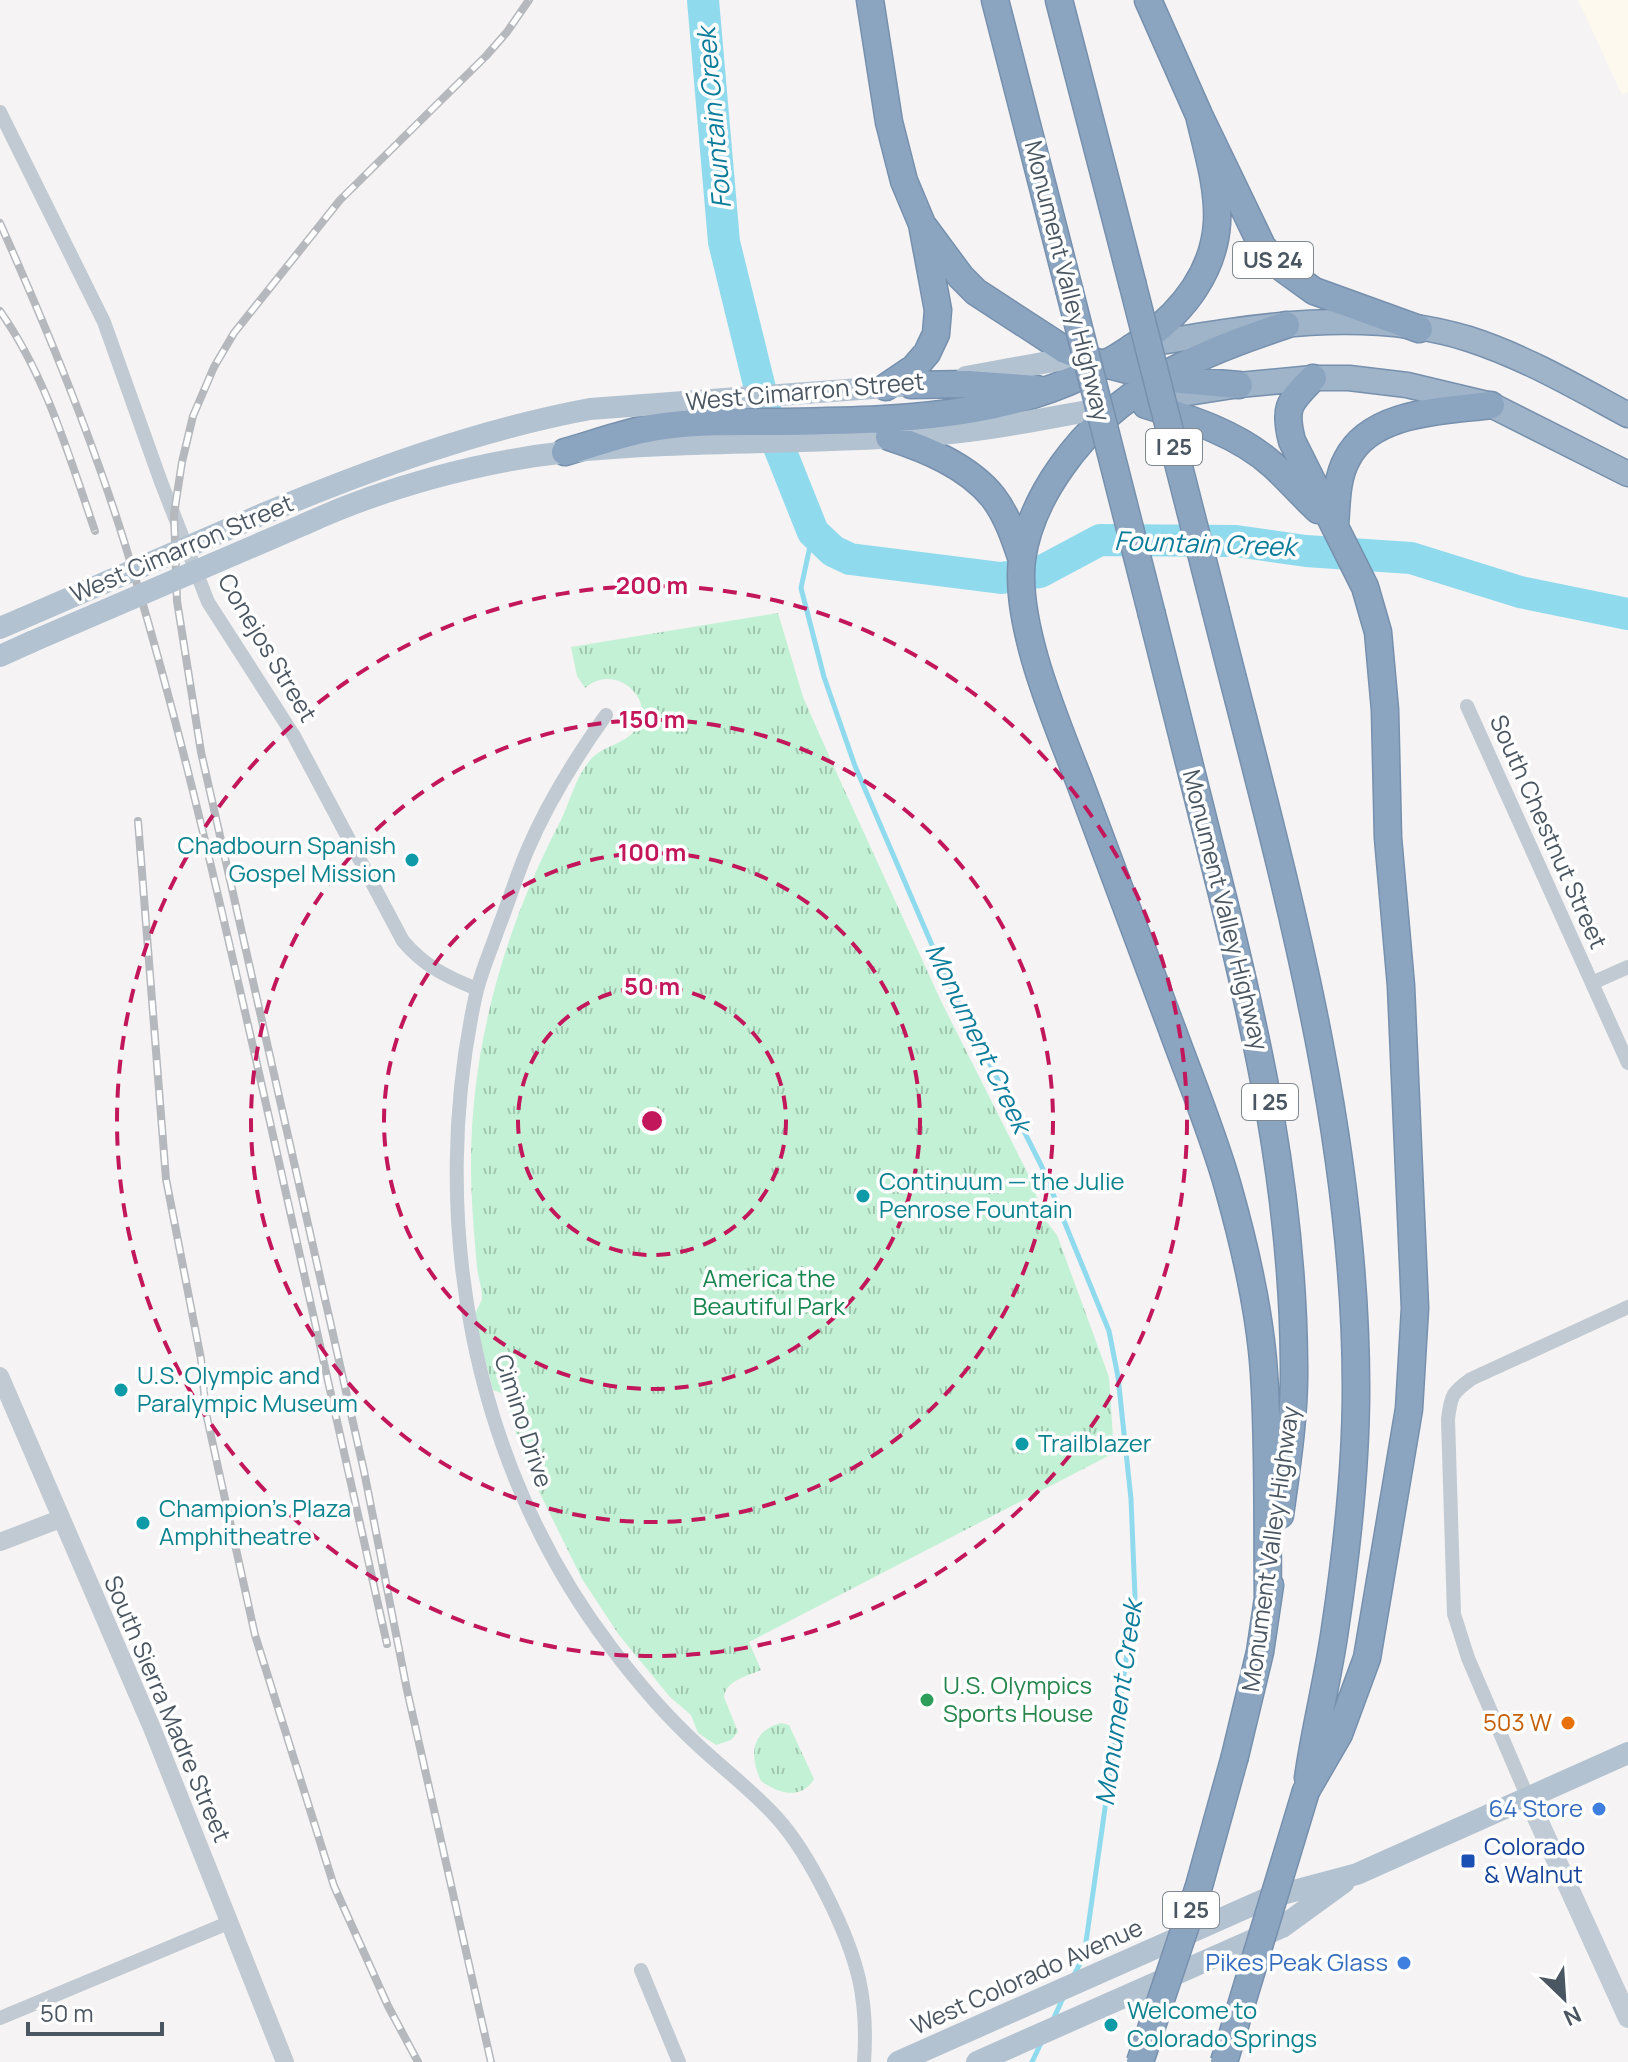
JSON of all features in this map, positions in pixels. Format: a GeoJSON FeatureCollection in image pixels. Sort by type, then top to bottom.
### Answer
{"type":"FeatureCollection","features":[{"type":"Feature","properties":{"kind":"highway"},"geometry":{"type":"LineString","coordinates":[[870,0],[894,144],[904,181],[922,224],[938,310],[936,334],[927,353],[899,386]]}},
{"type":"Feature","properties":{"kind":"highway","name":"Monument Valley Highway"},"geometry":{"type":"LineString","coordinates":[[995,0],[1244,979],[1265,1077],[1281,1170],[1286,1222],[1294,1365],[1290,1439],[1260,1652],[1199,1886],[1140,2062]]}},
{"type":"Feature","properties":{"kind":"highway","name":"I 25"},"geometry":{"type":"LineString","coordinates":[[1059,0],[1286,890],[1321,1051],[1350,1257],[1356,1390],[1351,1507],[1335,1632],[1306,1791],[1224,2062]]}},
{"type":"Feature","properties":{"kind":"highway","name":"US 24"},"geometry":{"type":"LineString","coordinates":[[1148,0],[1262,246],[1278,265],[1314,291],[1419,329]]}},
{"type":"Feature","properties":{"kind":"highway"},"geometry":{"type":"LineString","coordinates":[[565,452],[664,435],[890,428],[986,408],[1048,390],[1108,364],[1135,346],[1182,306],[1201,280],[1211,255],[1217,224],[1216,194],[1199,115]]}},
{"type":"Feature","properties":{"kind":"highway"},"geometry":{"type":"LineString","coordinates":[[922,224],[961,277],[976,292],[1065,350],[1158,378],[1239,385]]}},
{"type":"Feature","properties":{"kind":"highway","name":"West Cimarron Street"},"geometry":{"type":"LineString","coordinates":[[1081,356],[1286,325],[1370,324],[1419,329],[1466,338],[1513,355],[1628,415]]}},
{"type":"Feature","properties":{"kind":"highway"},"geometry":{"type":"LineString","coordinates":[[1268,1599],[1264,1372],[1254,1297],[1237,1224],[1227,1184],[1195,1092],[1063,738],[1030,635],[1022,588],[1022,560],[1034,513],[1046,488],[1067,459],[1126,402],[1158,378],[1221,346],[1286,325]]}},
{"type":"Feature","properties":{"kind":"highway"},"geometry":{"type":"LineString","coordinates":[[1126,402],[1239,385],[1313,378],[1349,378],[1407,385],[1491,405],[1628,474]]}},
{"type":"Feature","properties":{"kind":"highway"},"geometry":{"type":"LineString","coordinates":[[1306,1791],[1339,1734],[1367,1658],[1409,1409],[1415,1322],[1401,986],[1388,838],[1385,710],[1378,632],[1365,587],[1292,441],[1287,421],[1289,403],[1313,378]]}},
{"type":"Feature","properties":{"kind":"highway"},"geometry":{"type":"LineString","coordinates":[[899,386],[968,384],[1048,390],[1126,402],[1193,420],[1237,441],[1321,499]]}},
{"type":"Feature","properties":{"kind":"highway"},"geometry":{"type":"LineString","coordinates":[[1321,499],[1339,481],[1347,457],[1371,433],[1401,417],[1491,405]]}},
{"type":"Feature","properties":{"kind":"highway"},"geometry":{"type":"LineString","coordinates":[[890,428],[968,474],[994,498],[1004,514],[1022,560]]}},
{"type":"Feature","properties":{"kind":"main road","name":"West Cimarron Street"},"geometry":{"type":"LineString","coordinates":[[10,624],[263,514],[392,463],[526,422],[590,409],[899,386],[977,376],[1081,356]]}},
{"type":"Feature","properties":{"kind":"main road"},"geometry":{"type":"LineString","coordinates":[[890,428],[957,432],[1126,402]]}},
{"type":"Feature","properties":{"kind":"main road","name":"West Cimarron Street"},"geometry":{"type":"LineString","coordinates":[[0,656],[305,524],[410,486],[494,464],[565,452]]}},
{"type":"Feature","properties":{"kind":"main road","name":"West Colorado Avenue"},"geometry":{"type":"LineString","coordinates":[[898,2062],[1268,1898],[1357,1874],[1628,1753]]}},
{"type":"Feature","properties":{"kind":"main road"},"geometry":{"type":"LineString","coordinates":[[1528,1798],[1628,2018]]}},
{"type":"Feature","properties":{"kind":"main road","name":"West Colorado Avenue"},"geometry":{"type":"LineString","coordinates":[[977,2062],[1282,1927],[1357,1874]]}},
{"type":"Feature","properties":{"kind":"street","name":"Conejos Street"},"geometry":{"type":"LineString","coordinates":[[0,112],[104,322],[208,602],[294,736],[403,941],[432,969],[477,989]]}},
{"type":"Feature","properties":{"kind":"street","name":"South Chestnut Street"},"geometry":{"type":"LineString","coordinates":[[1467,706],[1628,1063]]}},
{"type":"Feature","properties":{"kind":"street","name":"Cimino Drive"},"geometry":{"type":"LineString","coordinates":[[606,715],[582,748],[527,850],[477,989],[461,1092],[457,1200],[468,1318],[487,1393],[517,1482],[563,1577],[611,1648],[662,1710],[777,1818],[821,1888],[847,1943],[859,1980],[864,2008],[864,2062]]}},
{"type":"Feature","properties":{"kind":"street"},"geometry":{"type":"LineString","coordinates":[[1592,983],[1628,967]]}},
{"type":"Feature","properties":{"kind":"street"},"geometry":{"type":"LineString","coordinates":[[1528,1798],[1468,1658],[1454,1614],[1448,1419],[1453,1392],[1471,1379],[1628,1307]]}},
{"type":"Feature","properties":{"kind":"street","name":"South Sierra Madre Street"},"geometry":{"type":"LineString","coordinates":[[0,1376],[152,1728],[285,2062]]}},
{"type":"Feature","properties":{"kind":"street"},"geometry":{"type":"LineString","coordinates":[[0,1542],[60,1519]]}},
{"type":"Feature","properties":{"kind":"street"},"geometry":{"type":"LineString","coordinates":[[0,2018],[228,1923]]}},
{"type":"Feature","properties":{"kind":"street"},"geometry":{"type":"LineString","coordinates":[[641,1970],[679,2062]]}},
{"type":"Feature","properties":{"kind":"shaded area"},"geometry":{"type":"Polygon","coordinates":[[[1578,0],[1628,0],[1628,92],[1622,95],[1578,0]]]}},
{"type":"Feature","properties":{"kind":"green space","name":"America the Beautiful Park"},"geometry":{"type":"Polygon","coordinates":[[[778,613],[803,697],[838,776],[941,1001],[1027,1172],[1046,1221],[1057,1235],[1109,1377],[1114,1453],[749,1642],[761,1670],[738,1679],[726,1691],[724,1697],[738,1732],[731,1740],[716,1745],[698,1733],[691,1715],[670,1697],[619,1635],[582,1579],[526,1465],[504,1394],[493,1390],[476,1318],[482,1297],[472,1203],[473,1119],[477,1075],[495,988],[540,862],[583,770],[599,752],[631,735],[641,718],[642,707],[637,696],[620,681],[597,681],[585,688],[577,676],[571,647],[778,613]]]}},
{"type":"Feature","properties":{"kind":"green space"},"geometry":{"type":"Polygon","coordinates":[[[781,1723],[789,1725],[814,1779],[809,1786],[796,1792],[775,1789],[761,1781],[755,1763],[758,1738],[781,1723]]]}},
{"type":"Feature","properties":{"kind":"waterway","name":"Fountain Creek"},"geometry":{"type":"LineString","coordinates":[[703,0],[724,242],[767,417],[813,532],[833,551],[850,559],[1001,578],[1040,572],[1100,540],[1236,541],[1306,551],[1411,558],[1520,592],[1628,614]]}},
{"type":"Feature","properties":{"kind":"waterway","name":"Monument Creek"},"geometry":{"type":"LineString","coordinates":[[813,532],[801,588],[824,677],[855,766],[944,973],[1042,1167],[1109,1331],[1118,1377],[1131,1499],[1135,1597],[1084,1956],[1074,1975]]}},
{"type":"Feature","properties":{"kind":"waterway","name":"Monument Creek"},"geometry":{"type":"LineString","coordinates":[[1052,2022],[1063,1998]]}},
{"type":"Feature","properties":{"kind":"waterway","name":"Monument Creek"},"geometry":{"type":"LineString","coordinates":[[1032,2062],[1042,2041]]}},
{"type":"Feature","properties":{"kind":"railway"},"geometry":{"type":"LineString","coordinates":[[491,2062],[407,1690],[364,1471],[201,752],[177,601],[174,514],[193,416],[214,367],[234,333],[340,200],[486,56],[529,0]]}},
{"type":"Feature","properties":{"kind":"railway"},"geometry":{"type":"LineString","coordinates":[[0,223],[97,460],[162,672],[228,939],[387,1644]]}},
{"type":"Feature","properties":{"kind":"railway"},"geometry":{"type":"LineString","coordinates":[[0,311],[31,362],[43,389],[95,531]]}},
{"type":"Feature","properties":{"kind":"railway"},"geometry":{"type":"LineString","coordinates":[[138,821],[166,1179],[201,1359],[206,1413],[255,1635],[334,1886],[388,2006],[418,2062]]}},
{"type":"Feature","properties":{"kind":"place","name":"Chadbourn Spanish Gospel Mission"},"geometry":{"type":"Point","coordinates":[412,860]}},
{"type":"Feature","properties":{"kind":"place","name":"Continuum — the Julie Penrose Fountain"},"geometry":{"type":"Point","coordinates":[863,1196]}},
{"type":"Feature","properties":{"kind":"place","name":"U.S. Olympic and Paralympic Museum"},"geometry":{"type":"Point","coordinates":[121,1390]}},
{"type":"Feature","properties":{"kind":"place","name":"Trailblazer"},"geometry":{"type":"Point","coordinates":[1022,1444]}},
{"type":"Feature","properties":{"kind":"place","name":"Champion's Plaza Amphitheatre"},"geometry":{"type":"Point","coordinates":[143,1523]}},
{"type":"Feature","properties":{"kind":"place","name":"U.S. Olympics Sports House"},"geometry":{"type":"Point","coordinates":[927,1700]}},
{"type":"Feature","properties":{"kind":"place","name":"503 W"},"geometry":{"type":"Point","coordinates":[1568,1723]}},
{"type":"Feature","properties":{"kind":"place","name":"64 Store"},"geometry":{"type":"Point","coordinates":[1599,1809]}},
{"type":"Feature","properties":{"kind":"place","name":"Colorado & Walnut"},"geometry":{"type":"Point","coordinates":[1468,1861]}},
{"type":"Feature","properties":{"kind":"place","name":"Pikes Peak Glass"},"geometry":{"type":"Point","coordinates":[1404,1963]}},
{"type":"Feature","properties":{"kind":"place","name":"Welcome to Colorado Springs"},"geometry":{"type":"Point","coordinates":[1111,2025]}}]}
